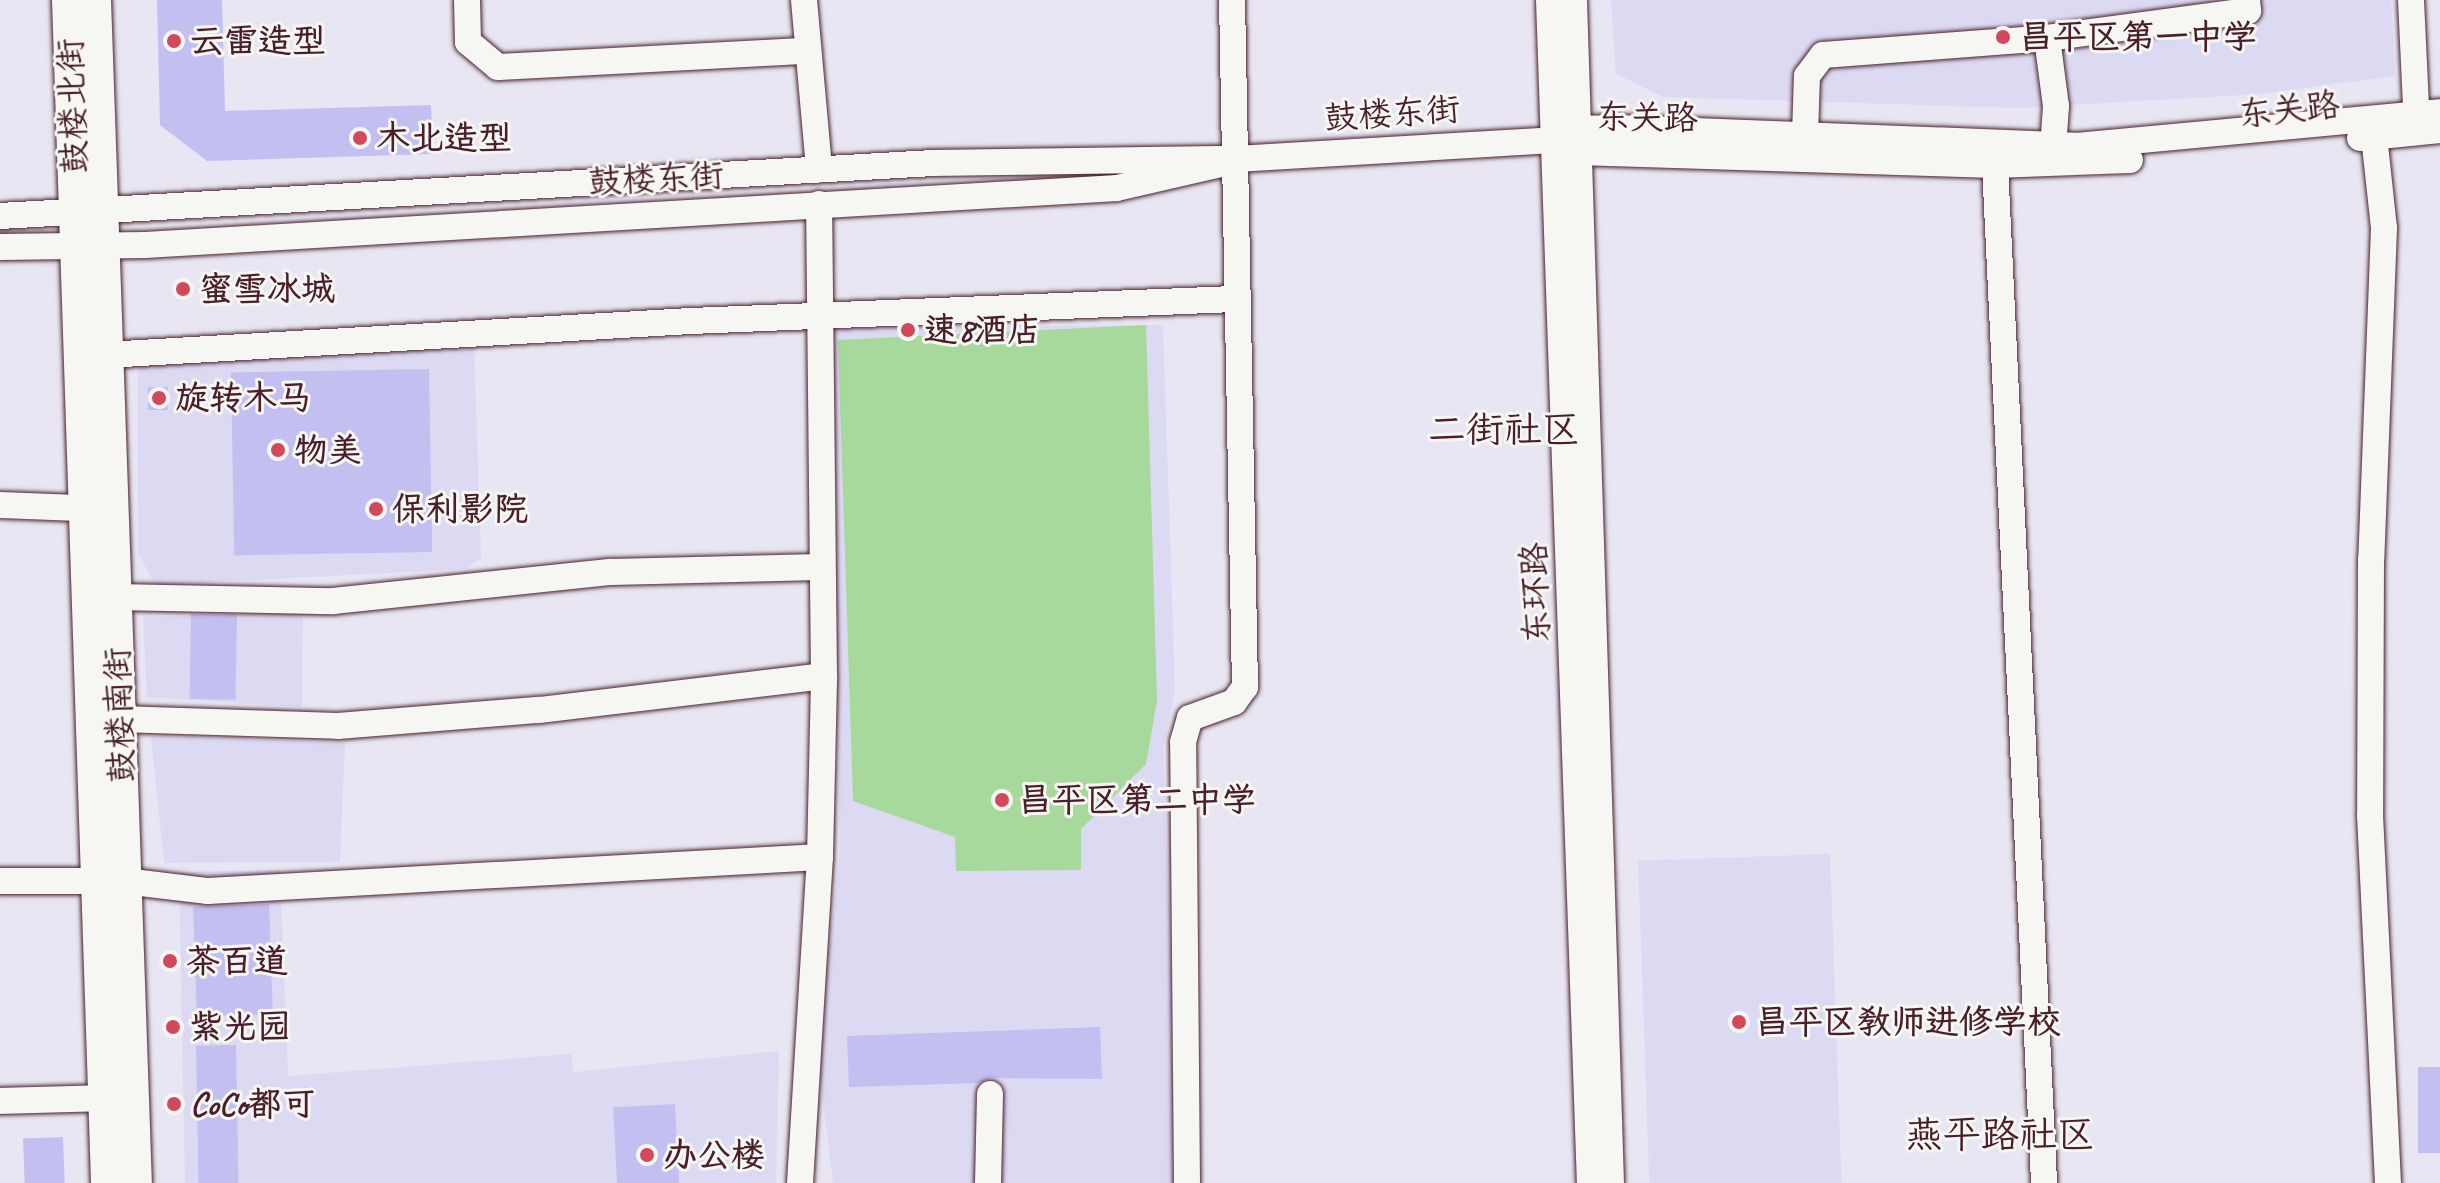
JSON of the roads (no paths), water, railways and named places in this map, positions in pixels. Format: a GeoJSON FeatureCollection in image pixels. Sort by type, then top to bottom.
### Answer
{"type":"FeatureCollection","features":[{"type":"Feature","properties":{"kind":"main road","name":"鼓楼北街"},"geometry":{"type":"LineString","coordinates":[[69,0],[88,211]]}},
{"type":"Feature","properties":{"kind":"main road","name":"鼓楼北街"},"geometry":{"type":"LineString","coordinates":[[88,211],[94,0]]}},
{"type":"Feature","properties":{"kind":"main road"},"geometry":{"type":"LineString","coordinates":[[88,211],[89,247]]}},
{"type":"Feature","properties":{"kind":"main road","name":"鼓楼南街"},"geometry":{"type":"LineString","coordinates":[[89,247],[106,355],[98,509],[115,597],[119,719],[105,1098],[108,1183]]}},
{"type":"Feature","properties":{"kind":"main road","name":"鼓楼南街"},"geometry":{"type":"LineString","coordinates":[[89,247],[111,881],[135,1183]]}},
{"type":"Feature","properties":{"kind":"street"},"geometry":{"type":"LineString","coordinates":[[467,0],[468,42],[498,67],[808,51]]}},
{"type":"Feature","properties":{"kind":"street"},"geometry":{"type":"LineString","coordinates":[[804,0],[819,169]]}},
{"type":"Feature","properties":{"kind":"street"},"geometry":{"type":"LineString","coordinates":[[1187,1183],[1183,742],[1190,718],[1234,702],[1245,687],[1235,299],[1236,159],[1232,0]]}},
{"type":"Feature","properties":{"kind":"street","name":"东环路"},"geometry":{"type":"LineString","coordinates":[[1549,0],[1590,1183]]}},
{"type":"Feature","properties":{"kind":"street","name":"东环路"},"geometry":{"type":"LineString","coordinates":[[1574,0],[1611,1183]]}},
{"type":"Feature","properties":{"kind":"street"},"geometry":{"type":"LineString","coordinates":[[1805,135],[1807,76],[1823,55],[2047,38],[2248,11],[2247,0]]}},
{"type":"Feature","properties":{"kind":"street"},"geometry":{"type":"LineString","coordinates":[[2411,0],[2428,122]]}},
{"type":"Feature","properties":{"kind":"street"},"geometry":{"type":"LineString","coordinates":[[2047,38],[2056,106],[2053,145]]}},
{"type":"Feature","properties":{"kind":"street","name":"东关路"},"geometry":{"type":"LineString","coordinates":[[1553,140],[1995,165],[2182,157],[2374,136],[2428,122]]}},
{"type":"Feature","properties":{"kind":"street","name":"东关路"},"geometry":{"type":"LineString","coordinates":[[1578,141],[1805,135],[2053,145],[2160,141],[2428,122]]}},
{"type":"Feature","properties":{"kind":"street"},"geometry":{"type":"LineString","coordinates":[[2374,136],[2384,228],[2371,559],[2370,815],[2388,1183]]}},
{"type":"Feature","properties":{"kind":"street","name":"鼓楼东街"},"geometry":{"type":"LineString","coordinates":[[0,216],[819,169],[1113,158],[1236,159],[1553,140]]}},
{"type":"Feature","properties":{"kind":"street","name":"鼓楼东街"},"geometry":{"type":"LineString","coordinates":[[0,247],[89,247],[1117,188],[1191,175],[1236,159]]}},
{"type":"Feature","properties":{"kind":"street"},"geometry":{"type":"LineString","coordinates":[[1995,165],[2044,1183]]}},
{"type":"Feature","properties":{"kind":"street"},"geometry":{"type":"LineString","coordinates":[[800,1183],[820,857],[824,676],[820,567],[822,318],[819,204]]}},
{"type":"Feature","properties":{"kind":"street"},"geometry":{"type":"LineString","coordinates":[[106,355],[1235,299]]}},
{"type":"Feature","properties":{"kind":"street"},"geometry":{"type":"LineString","coordinates":[[0,505],[98,509]]}},
{"type":"Feature","properties":{"kind":"street"},"geometry":{"type":"LineString","coordinates":[[115,597],[333,601],[611,572],[820,567]]}},
{"type":"Feature","properties":{"kind":"street"},"geometry":{"type":"LineString","coordinates":[[119,719],[338,726],[539,710],[824,676]]}},
{"type":"Feature","properties":{"kind":"street"},"geometry":{"type":"LineString","coordinates":[[0,881],[111,881],[208,891],[820,857]]}},
{"type":"Feature","properties":{"kind":"street"},"geometry":{"type":"LineString","coordinates":[[988,1183],[990,1094]]}},
{"type":"Feature","properties":{"kind":"street"},"geometry":{"type":"LineString","coordinates":[[0,1101],[105,1098]]}},
{"type":"Feature","properties":{"kind":"place","name":"昌平区第一中学"},"geometry":{"type":"Point","coordinates":[2003,37]}},
{"type":"Feature","properties":{"kind":"place","name":"云雷造型"},"geometry":{"type":"Point","coordinates":[174,41]}},
{"type":"Feature","properties":{"kind":"place","name":"木北造型"},"geometry":{"type":"Point","coordinates":[360,138]}},
{"type":"Feature","properties":{"kind":"place","name":"蜜雪冰城"},"geometry":{"type":"Point","coordinates":[183,289]}},
{"type":"Feature","properties":{"kind":"place","name":"速8酒店"},"geometry":{"type":"Point","coordinates":[908,330]}},
{"type":"Feature","properties":{"kind":"place","name":"旋转木马"},"geometry":{"type":"Point","coordinates":[159,398]}},
{"type":"Feature","properties":{"kind":"place","name":"物美"},"geometry":{"type":"Point","coordinates":[278,450]}},
{"type":"Feature","properties":{"kind":"place","name":"保利影院"},"geometry":{"type":"Point","coordinates":[376,509]}},
{"type":"Feature","properties":{"kind":"place","name":"昌平区第二中学"},"geometry":{"type":"Point","coordinates":[1002,800]}},
{"type":"Feature","properties":{"kind":"place","name":"茶百道"},"geometry":{"type":"Point","coordinates":[170,961]}},
{"type":"Feature","properties":{"kind":"place","name":"昌平区教师进修学校"},"geometry":{"type":"Point","coordinates":[1739,1022]}},
{"type":"Feature","properties":{"kind":"place","name":"紫光园"},"geometry":{"type":"Point","coordinates":[173,1027]}},
{"type":"Feature","properties":{"kind":"place","name":"CoCo都可"},"geometry":{"type":"Point","coordinates":[174,1104]}},
{"type":"Feature","properties":{"kind":"place","name":"办公楼"},"geometry":{"type":"Point","coordinates":[647,1155]}},
{"type":"Feature","properties":{"kind":"district","name":"二街社区"},"geometry":{"type":"Point","coordinates":[1504,430]}},
{"type":"Feature","properties":{"kind":"district","name":"燕平路社区"},"geometry":{"type":"Point","coordinates":[2000,1135]}}]}
